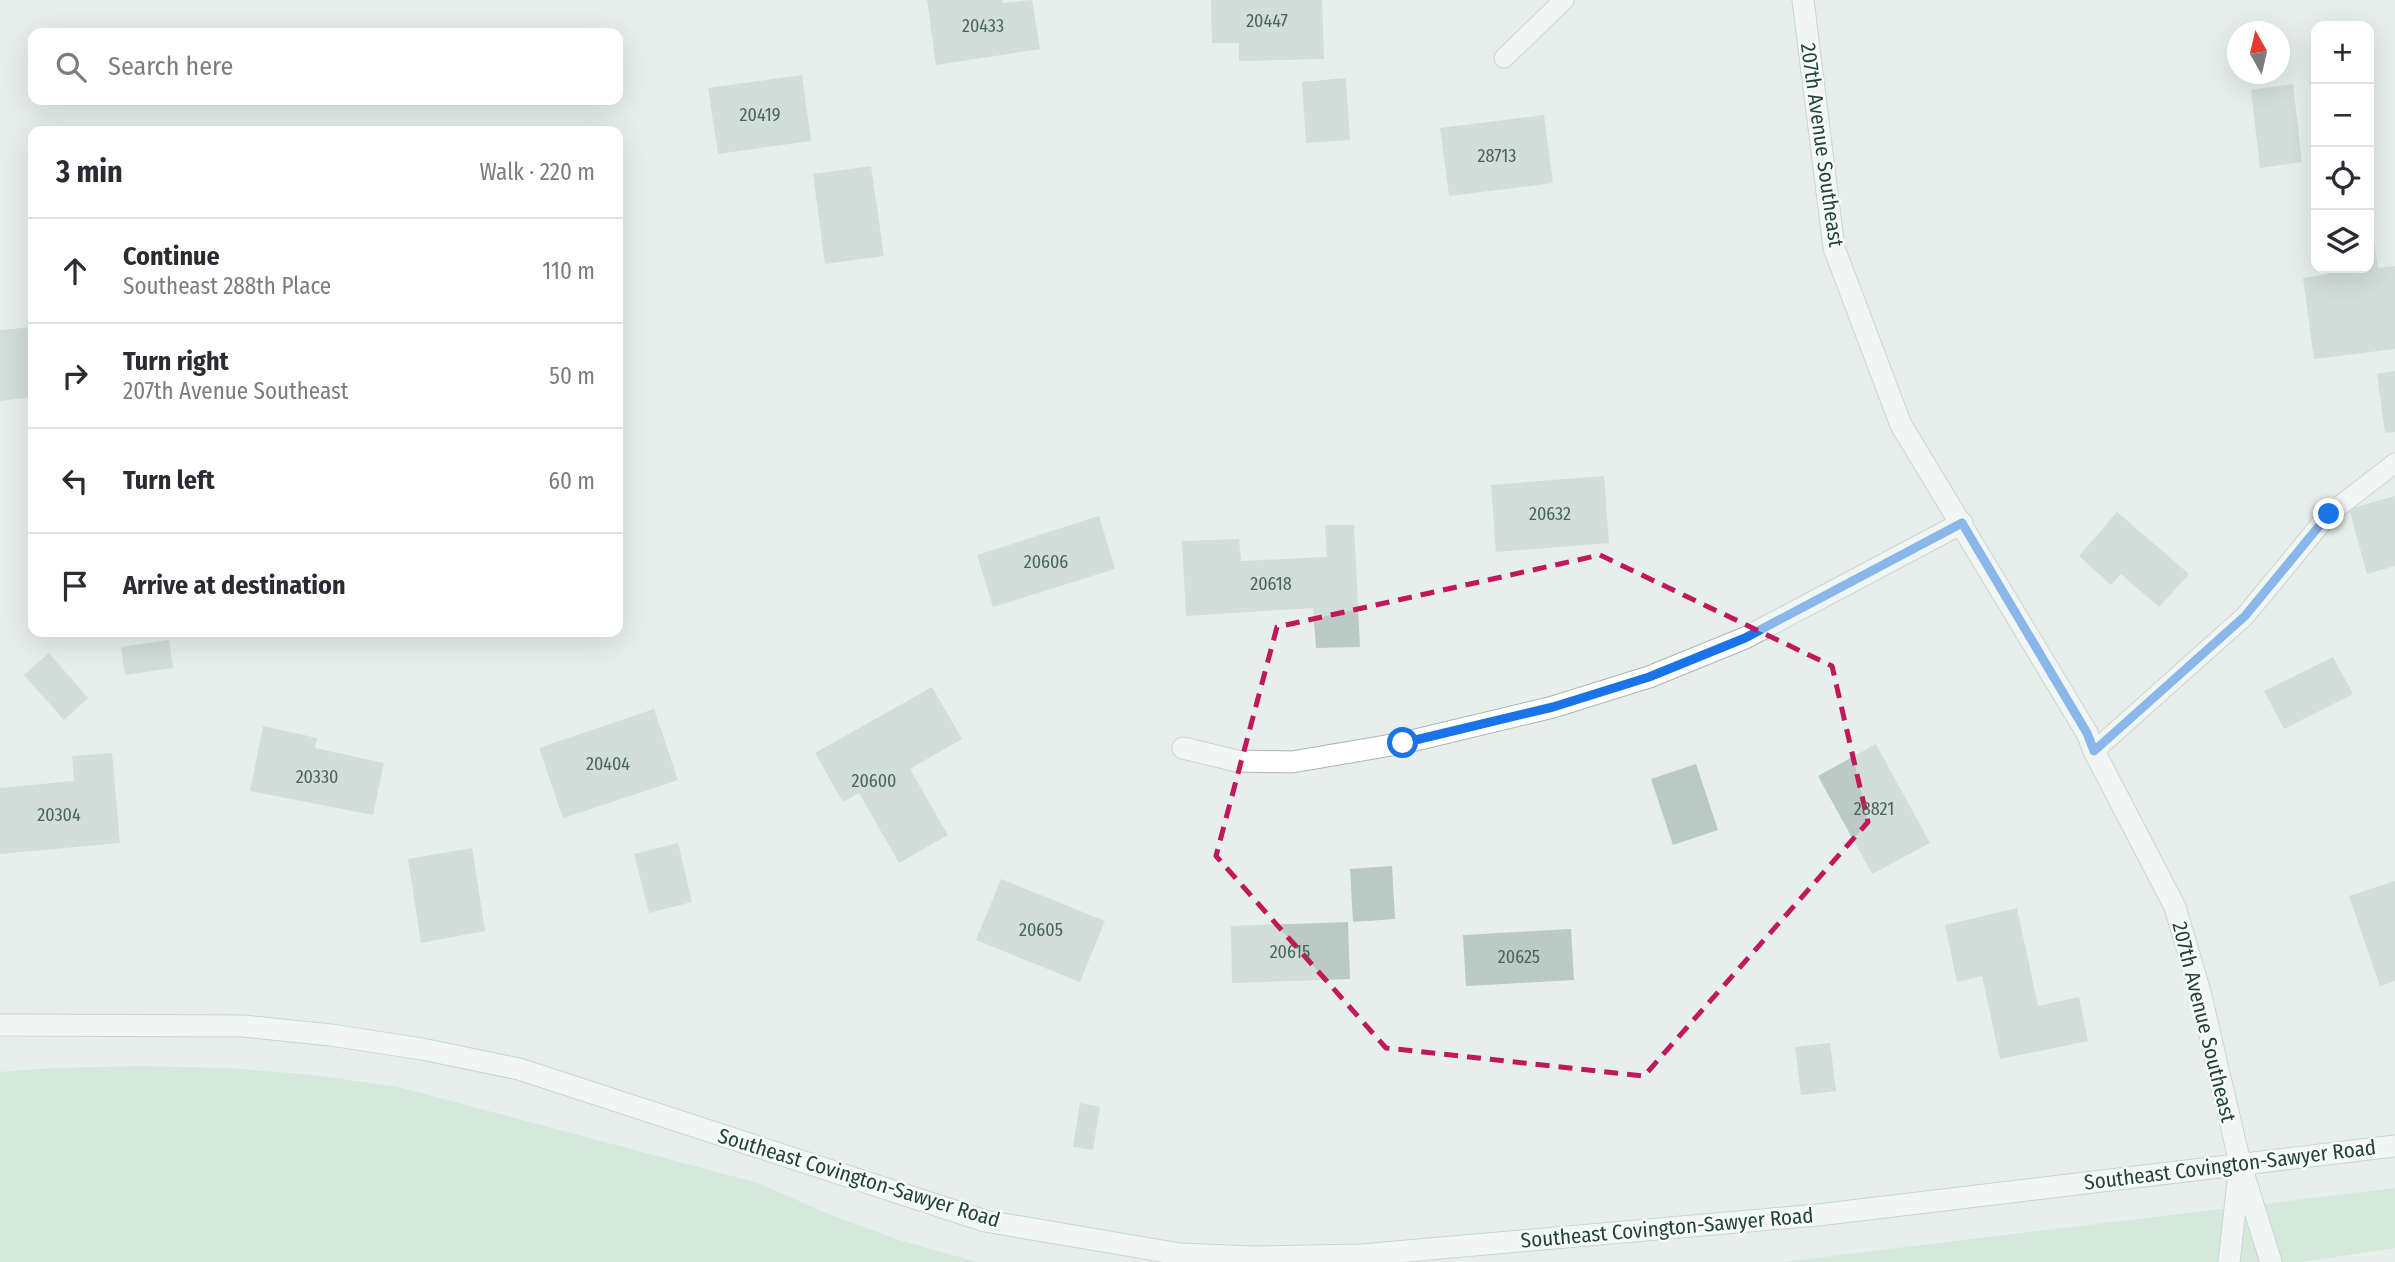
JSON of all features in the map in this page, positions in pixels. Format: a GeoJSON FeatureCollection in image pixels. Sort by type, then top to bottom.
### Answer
{"type":"FeatureCollection","features":[{"type":"Feature","properties":{"kind":"street","name":"207th Avenue Southeast"},"geometry":{"type":"LineString","coordinates":[[1803,0],[1834,248],[1901,425],[2087,733],[2175,907],[2200,992],[2240,1163],[2271,1262]]}},
{"type":"Feature","properties":{"kind":"street"},"geometry":{"type":"LineString","coordinates":[[1183,748],[1237,761],[1292,762],[1403,743],[1553,707],[1649,677],[1745,638],[1962,523]]}},
{"type":"Feature","properties":{"kind":"street","name":"Southeast Covington-Sawyer Road"},"geometry":{"type":"LineString","coordinates":[[0,1025],[243,1026],[331,1035],[422,1049],[519,1069],[985,1221],[1180,1254],[1253,1257],[1361,1255],[1818,1215],[2395,1146]]}},
{"type":"Feature","properties":{"kind":"street","name":"207th Avenue Southeast"},"geometry":{"type":"LineString","coordinates":[[2229,1262],[2240,1163]]}},
{"type":"Feature","properties":{"kind":"lane"},"geometry":{"type":"LineString","coordinates":[[1504,58],[1564,0]]}},
{"type":"Feature","properties":{"kind":"lane"},"geometry":{"type":"LineString","coordinates":[[2094,751],[2245,616],[2329,514],[2395,463]]}},
{"type":"Feature","properties":{"kind":"highlighted area"},"geometry":{"type":"Polygon","coordinates":[[[1600,555],[1832,666],[1868,822],[1644,1076],[1386,1048],[1216,856],[1277,627],[1600,555]]]}},
{"type":"Feature","properties":{"kind":"green space"},"geometry":{"type":"Polygon","coordinates":[[[140,1066],[227,1068],[313,1075],[398,1087],[758,1183],[828,1214],[899,1240],[977,1262],[0,1262],[0,1072],[140,1066]]]}},
{"type":"Feature","properties":{"kind":"green space"},"geometry":{"type":"Polygon","coordinates":[[[2395,1188],[2395,1248],[2301,1262],[1782,1262],[2395,1188]]]}},
{"type":"Feature","properties":{"kind":"building"},"geometry":{"type":"Polygon","coordinates":[[[927,0],[1002,0],[1002,3],[1032,0],[1040,49],[936,65],[927,0]]]}},
{"type":"Feature","properties":{"kind":"building"},"geometry":{"type":"Polygon","coordinates":[[[1211,0],[1322,0],[1324,59],[1239,61],[1239,43],[1212,43],[1211,0]]]}},
{"type":"Feature","properties":{"kind":"building"},"geometry":{"type":"Polygon","coordinates":[[[802,75],[811,141],[718,154],[708,88],[802,75]]]}},
{"type":"Feature","properties":{"kind":"building"},"geometry":{"type":"Polygon","coordinates":[[[1346,78],[1350,140],[1306,143],[1302,82],[1346,78]]]}},
{"type":"Feature","properties":{"kind":"building"},"geometry":{"type":"Polygon","coordinates":[[[2293,84],[2302,162],[2260,168],[2251,90],[2293,84]]]}},
{"type":"Feature","properties":{"kind":"building"},"geometry":{"type":"Polygon","coordinates":[[[1544,115],[1553,183],[1449,196],[1440,128],[1544,115]]]}},
{"type":"Feature","properties":{"kind":"building"},"geometry":{"type":"Polygon","coordinates":[[[871,166],[884,256],[825,264],[813,174],[871,166]]]}},
{"type":"Feature","properties":{"kind":"building"},"geometry":{"type":"Polygon","coordinates":[[[2374,240],[2378,268],[2395,266],[2395,349],[2314,359],[2303,278],[2328,274],[2374,273],[2374,240]]]}},
{"type":"Feature","properties":{"kind":"building"},"geometry":{"type":"Polygon","coordinates":[[[28,327],[28,398],[0,401],[0,330],[28,327]]]}},
{"type":"Feature","properties":{"kind":"building"},"geometry":{"type":"Polygon","coordinates":[[[2395,371],[2395,432],[2385,433],[2377,374],[2395,371]]]}},
{"type":"Feature","properties":{"kind":"building"},"geometry":{"type":"Polygon","coordinates":[[[1604,476],[1609,543],[1496,552],[1491,485],[1604,476]]]}},
{"type":"Feature","properties":{"kind":"building"},"geometry":{"type":"Polygon","coordinates":[[[2395,496],[2395,566],[2367,574],[2349,509],[2395,496]]]}},
{"type":"Feature","properties":{"kind":"building"},"geometry":{"type":"Polygon","coordinates":[[[2117,512],[2189,574],[2159,607],[2121,574],[2111,585],[2079,556],[2117,512]]]}},
{"type":"Feature","properties":{"kind":"building"},"geometry":{"type":"Polygon","coordinates":[[[1099,516],[1115,569],[993,607],[977,555],[1099,516]]]}},
{"type":"Feature","properties":{"kind":"building"},"geometry":{"type":"Polygon","coordinates":[[[1325,525],[1354,525],[1360,647],[1316,648],[1313,608],[1186,616],[1182,541],[1239,539],[1241,561],[1327,557],[1325,525]]]}},
{"type":"Feature","properties":{"kind":"building"},"geometry":{"type":"Polygon","coordinates":[[[169,640],[173,668],[125,675],[121,647],[169,640]]]}},
{"type":"Feature","properties":{"kind":"building"},"geometry":{"type":"Polygon","coordinates":[[[49,653],[88,698],[64,720],[24,675],[49,653]]]}},
{"type":"Feature","properties":{"kind":"building"},"geometry":{"type":"Polygon","coordinates":[[[2333,657],[2353,694],[2284,729],[2264,691],[2333,657]]]}},
{"type":"Feature","properties":{"kind":"building"},"geometry":{"type":"Polygon","coordinates":[[[932,687],[962,739],[910,769],[948,835],[899,863],[859,793],[843,802],[815,753],[932,687]]]}},
{"type":"Feature","properties":{"kind":"building"},"geometry":{"type":"Polygon","coordinates":[[[654,709],[678,780],[563,818],[539,748],[654,709]]]}},
{"type":"Feature","properties":{"kind":"building"},"geometry":{"type":"Polygon","coordinates":[[[263,726],[317,738],[315,748],[384,763],[373,815],[250,791],[263,726]]]}},
{"type":"Feature","properties":{"kind":"building"},"geometry":{"type":"Polygon","coordinates":[[[1876,744],[1930,843],[1872,874],[1818,776],[1876,744]]]}},
{"type":"Feature","properties":{"kind":"building"},"geometry":{"type":"Polygon","coordinates":[[[112,753],[120,843],[0,854],[0,788],[74,781],[72,756],[112,753]]]}},
{"type":"Feature","properties":{"kind":"building"},"geometry":{"type":"Polygon","coordinates":[[[1696,764],[1718,830],[1673,845],[1651,779],[1696,764]]]}},
{"type":"Feature","properties":{"kind":"building"},"geometry":{"type":"Polygon","coordinates":[[[678,843],[692,902],[649,913],[634,854],[678,843]]]}},
{"type":"Feature","properties":{"kind":"building"},"geometry":{"type":"Polygon","coordinates":[[[472,848],[485,931],[421,943],[408,859],[472,848]]]}},
{"type":"Feature","properties":{"kind":"building"},"geometry":{"type":"Polygon","coordinates":[[[1392,866],[1395,919],[1353,922],[1350,869],[1392,866]]]}},
{"type":"Feature","properties":{"kind":"building"},"geometry":{"type":"Polygon","coordinates":[[[1001,879],[1105,921],[1080,982],[976,940],[1001,879]]]}},
{"type":"Feature","properties":{"kind":"building"},"geometry":{"type":"Polygon","coordinates":[[[2395,881],[2395,981],[2380,986],[2349,896],[2395,881]]]}},
{"type":"Feature","properties":{"kind":"building"},"geometry":{"type":"Polygon","coordinates":[[[2017,908],[2038,1006],[2079,997],[2088,1041],[2000,1059],[1982,976],[1957,982],[1945,925],[2017,908]]]}},
{"type":"Feature","properties":{"kind":"building"},"geometry":{"type":"Polygon","coordinates":[[[1348,922],[1350,979],[1232,983],[1231,926],[1348,922]]]}},
{"type":"Feature","properties":{"kind":"building"},"geometry":{"type":"Polygon","coordinates":[[[1571,929],[1574,980],[1466,986],[1463,935],[1571,929]]]}},
{"type":"Feature","properties":{"kind":"building"},"geometry":{"type":"Polygon","coordinates":[[[1830,1043],[1836,1091],[1801,1095],[1795,1047],[1830,1043]]]}},
{"type":"Feature","properties":{"kind":"building"},"geometry":{"type":"Polygon","coordinates":[[[1080,1103],[1100,1107],[1093,1150],[1073,1147],[1080,1103]]]}},
{"type":"Feature","properties":{"kind":"route"},"geometry":{"type":"LineString","coordinates":[[1403,743],[1553,707],[1649,677],[1745,638],[1962,523],[2087,733],[2094,751],[2245,616],[2329,514]]}}]}
